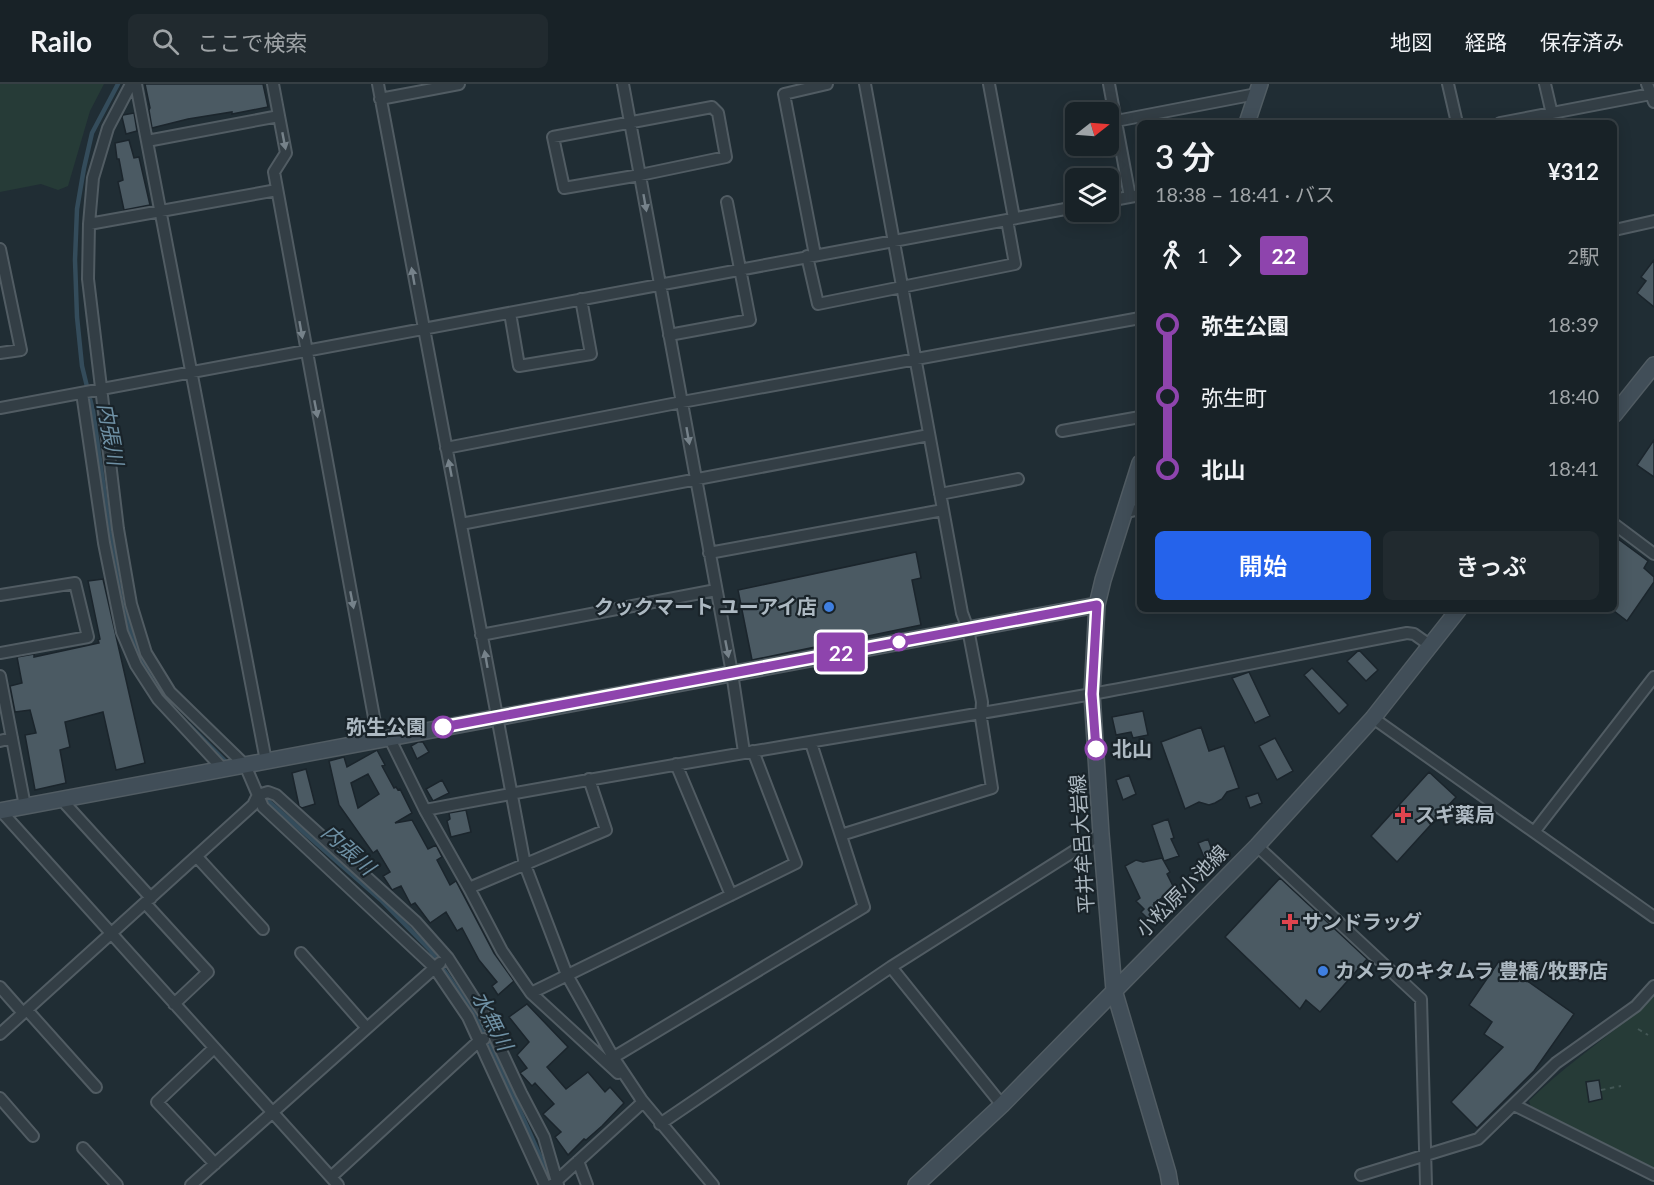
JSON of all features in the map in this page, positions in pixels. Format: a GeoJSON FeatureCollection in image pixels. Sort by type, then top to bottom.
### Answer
{"type":"FeatureCollection","features":[{"type":"Feature","properties":{"kind":"main road"},"geometry":{"type":"LineString","coordinates":[[1248,120],[1258,89]]}},
{"type":"Feature","properties":{"kind":"main road"},"geometry":{"type":"LineString","coordinates":[[1617,411],[1654,366]]}},
{"type":"Feature","properties":{"kind":"main road","name":"平井牟呂大岩線"},"geometry":{"type":"LineString","coordinates":[[1137,472],[1097,605],[1092,694],[1114,990],[1170,1185]]}},
{"type":"Feature","properties":{"kind":"main road"},"geometry":{"type":"LineString","coordinates":[[1,811],[1097,605]]}},
{"type":"Feature","properties":{"kind":"main road","name":"小松原小池線"},"geometry":{"type":"LineString","coordinates":[[916,1185],[1002,1105],[1257,846],[1373,718],[1457,612]]}},
{"type":"Feature","properties":{"kind":"street"},"geometry":{"type":"LineString","coordinates":[[132,84],[108,128],[93,178],[88,279],[118,529],[131,604],[146,652],[170,692],[244,765],[263,807],[434,967],[468,1017],[545,1185]]}},
{"type":"Feature","properties":{"kind":"street"},"geometry":{"type":"LineString","coordinates":[[136,84],[266,761]]}},
{"type":"Feature","properties":{"kind":"street"},"geometry":{"type":"LineString","coordinates":[[273,84],[286,153],[274,172],[277,190],[305,351],[383,739],[469,888],[502,951],[531,993],[609,1060],[713,1185]]}},
{"type":"Feature","properties":{"kind":"street"},"geometry":{"type":"LineString","coordinates":[[378,84],[525,865],[567,975],[609,1060]]}},
{"type":"Feature","properties":{"kind":"street"},"geometry":{"type":"LineString","coordinates":[[380,99],[459,84]]}},
{"type":"Feature","properties":{"kind":"street"},"geometry":{"type":"LineString","coordinates":[[531,993],[796,863],[749,751],[709,553],[623,84]]}},
{"type":"Feature","properties":{"kind":"street"},"geometry":{"type":"LineString","coordinates":[[827,84],[784,94],[818,304],[1015,264],[1011,219],[989,84]]}},
{"type":"Feature","properties":{"kind":"street"},"geometry":{"type":"LineString","coordinates":[[841,835],[992,788],[981,718],[982,702],[968,629],[962,613],[865,84]]}},
{"type":"Feature","properties":{"kind":"street"},"geometry":{"type":"LineString","coordinates":[[1109,84],[1112,102]]}},
{"type":"Feature","properties":{"kind":"street"},"geometry":{"type":"LineString","coordinates":[[1448,84],[1456,120]]}},
{"type":"Feature","properties":{"kind":"street"},"geometry":{"type":"LineString","coordinates":[[1545,84],[1552,114]]}},
{"type":"Feature","properties":{"kind":"street"},"geometry":{"type":"LineString","coordinates":[[1119,120],[1258,89]]}},
{"type":"Feature","properties":{"kind":"street"},"geometry":{"type":"LineString","coordinates":[[1517,120],[1651,93]]}},
{"type":"Feature","properties":{"kind":"street"},"geometry":{"type":"LineString","coordinates":[[712,107],[718,113],[726,157],[640,176],[564,188],[553,137],[630,122],[712,107]]}},
{"type":"Feature","properties":{"kind":"street"},"geometry":{"type":"LineString","coordinates":[[147,141],[279,116]]}},
{"type":"Feature","properties":{"kind":"street"},"geometry":{"type":"LineString","coordinates":[[1119,133],[1135,196],[1119,199]]}},
{"type":"Feature","properties":{"kind":"street"},"geometry":{"type":"LineString","coordinates":[[89,224],[277,190]]}},
{"type":"Feature","properties":{"kind":"street"},"geometry":{"type":"LineString","coordinates":[[669,335],[750,320],[727,202]]}},
{"type":"Feature","properties":{"kind":"street"},"geometry":{"type":"LineString","coordinates":[[0,408],[1065,209]]}},
{"type":"Feature","properties":{"kind":"street"},"geometry":{"type":"LineString","coordinates":[[1619,229],[1654,221]]}},
{"type":"Feature","properties":{"kind":"street"},"geometry":{"type":"LineString","coordinates":[[0,249],[21,350],[0,353]]}},
{"type":"Feature","properties":{"kind":"street"},"geometry":{"type":"LineString","coordinates":[[510,313],[519,366],[591,354],[581,299]]}},
{"type":"Feature","properties":{"kind":"street"},"geometry":{"type":"LineString","coordinates":[[446,448],[1137,319]]}},
{"type":"Feature","properties":{"kind":"street"},"geometry":{"type":"LineString","coordinates":[[83,393],[105,543],[122,632],[136,665],[158,699],[223,769]]}},
{"type":"Feature","properties":{"kind":"street"},"geometry":{"type":"LineString","coordinates":[[1062,431],[1137,418]]}},
{"type":"Feature","properties":{"kind":"street"},"geometry":{"type":"LineString","coordinates":[[461,524],[929,435]]}},
{"type":"Feature","properties":{"kind":"street"},"geometry":{"type":"LineString","coordinates":[[940,494],[1018,479]]}},
{"type":"Feature","properties":{"kind":"street"},"geometry":{"type":"LineString","coordinates":[[709,553],[943,510]]}},
{"type":"Feature","properties":{"kind":"street"},"geometry":{"type":"LineString","coordinates":[[1123,513],[1137,511]]}},
{"type":"Feature","properties":{"kind":"street"},"geometry":{"type":"LineString","coordinates":[[1617,526],[1654,554]]}},
{"type":"Feature","properties":{"kind":"street"},"geometry":{"type":"LineString","coordinates":[[0,595],[75,583],[88,637],[0,653]]}},
{"type":"Feature","properties":{"kind":"street"},"geometry":{"type":"LineString","coordinates":[[481,635],[716,590]]}},
{"type":"Feature","properties":{"kind":"street"},"geometry":{"type":"LineString","coordinates":[[425,810],[749,751],[811,743],[982,711],[1092,694],[1407,633],[1414,634],[1431,646]]}},
{"type":"Feature","properties":{"kind":"street"},"geometry":{"type":"LineString","coordinates":[[0,676],[25,806]]}},
{"type":"Feature","properties":{"kind":"street"},"geometry":{"type":"LineString","coordinates":[[1534,832],[1654,677]]}},
{"type":"Feature","properties":{"kind":"street"},"geometry":{"type":"LineString","coordinates":[[1373,718],[1654,917]]}},
{"type":"Feature","properties":{"kind":"street"},"geometry":{"type":"LineString","coordinates":[[0,741],[12,738]]}},
{"type":"Feature","properties":{"kind":"street"},"geometry":{"type":"LineString","coordinates":[[609,1060],[864,907],[811,743]]}},
{"type":"Feature","properties":{"kind":"street"},"geometry":{"type":"LineString","coordinates":[[676,764],[731,895]]}},
{"type":"Feature","properties":{"kind":"street"},"geometry":{"type":"LineString","coordinates":[[469,888],[606,830],[590,779]]}},
{"type":"Feature","properties":{"kind":"street"},"geometry":{"type":"LineString","coordinates":[[0,1034],[253,805],[258,795],[268,792],[276,795],[416,922],[448,958],[484,1014],[544,1137],[555,1183]]}},
{"type":"Feature","properties":{"kind":"street"},"geometry":{"type":"LineString","coordinates":[[61,799],[208,972],[174,1004]]}},
{"type":"Feature","properties":{"kind":"street"},"geometry":{"type":"LineString","coordinates":[[1,811],[334,1181],[479,1041],[493,1035]]}},
{"type":"Feature","properties":{"kind":"street"},"geometry":{"type":"LineString","coordinates":[[660,1124],[891,967],[1101,834]]}},
{"type":"Feature","properties":{"kind":"street"},"geometry":{"type":"LineString","coordinates":[[1257,846],[1421,999],[1426,1185]]}},
{"type":"Feature","properties":{"kind":"street"},"geometry":{"type":"LineString","coordinates":[[196,856],[263,929]]}},
{"type":"Feature","properties":{"kind":"street"},"geometry":{"type":"LineString","coordinates":[[301,953],[366,1027]]}},
{"type":"Feature","properties":{"kind":"street"},"geometry":{"type":"LineString","coordinates":[[191,1185],[366,1027],[434,967],[448,958]]}},
{"type":"Feature","properties":{"kind":"street"},"geometry":{"type":"LineString","coordinates":[[891,967],[1002,1105]]}},
{"type":"Feature","properties":{"kind":"street"},"geometry":{"type":"LineString","coordinates":[[1361,1175],[1478,1139],[1556,1063],[1636,1005],[1654,986]]}},
{"type":"Feature","properties":{"kind":"street"},"geometry":{"type":"LineString","coordinates":[[0,987],[96,1087]]}},
{"type":"Feature","properties":{"kind":"street"},"geometry":{"type":"LineString","coordinates":[[214,1048],[157,1102],[215,1164]]}},
{"type":"Feature","properties":{"kind":"street"},"geometry":{"type":"LineString","coordinates":[[0,1098],[33,1136]]}},
{"type":"Feature","properties":{"kind":"street"},"geometry":{"type":"LineString","coordinates":[[555,1183],[643,1102]]}},
{"type":"Feature","properties":{"kind":"street"},"geometry":{"type":"LineString","coordinates":[[1514,1105],[1654,1175]]}},
{"type":"Feature","properties":{"kind":"street"},"geometry":{"type":"LineString","coordinates":[[83,1148],[117,1185]]}},
{"type":"Feature","properties":{"kind":"street"},"geometry":{"type":"LineString","coordinates":[[578,1161],[587,1185]]}},
{"type":"Feature","properties":{"kind":"path"},"geometry":{"type":"LineString","coordinates":[[1638,1029],[1648,1035]]}},
{"type":"Feature","properties":{"kind":"path"},"geometry":{"type":"LineString","coordinates":[[1600,1090],[1621,1086]]}},
{"type":"Feature","properties":{"kind":"green space"},"geometry":{"type":"Polygon","coordinates":[[[0,84],[104,84],[90,111],[68,186],[58,190],[41,184],[0,192],[0,84]]]}},
{"type":"Feature","properties":{"kind":"green space"},"geometry":{"type":"Polygon","coordinates":[[[1654,996],[1654,1168],[1531,1107],[1529,1101],[1654,996]]]}},
{"type":"Feature","properties":{"kind":"building"},"geometry":{"type":"Polygon","coordinates":[[[145,84],[263,84],[268,107],[188,119],[152,128],[145,84]]]}},
{"type":"Feature","properties":{"kind":"building"},"geometry":{"type":"Polygon","coordinates":[[[134,113],[137,131],[126,134],[122,117],[134,113]]]}},
{"type":"Feature","properties":{"kind":"building"},"geometry":{"type":"Polygon","coordinates":[[[129,140],[134,158],[139,157],[150,205],[124,210],[118,182],[123,180],[115,143],[129,140]]]}},
{"type":"Feature","properties":{"kind":"building"},"geometry":{"type":"Polygon","coordinates":[[[1654,260],[1654,307],[1637,293],[1646,281],[1641,277],[1654,260]]]}},
{"type":"Feature","properties":{"kind":"building"},"geometry":{"type":"Polygon","coordinates":[[[1654,440],[1654,477],[1637,465],[1654,440]]]}},
{"type":"Feature","properties":{"kind":"building"},"geometry":{"type":"Polygon","coordinates":[[[1617,538],[1648,561],[1644,568],[1654,577],[1654,582],[1627,621],[1615,612],[1617,538]]]}},
{"type":"Feature","properties":{"kind":"building","name":"クックマート ユーアイ店"},"geometry":{"type":"Polygon","coordinates":[[[916,552],[921,578],[912,580],[921,625],[752,660],[738,590],[916,552]]]}},
{"type":"Feature","properties":{"kind":"building"},"geometry":{"type":"Polygon","coordinates":[[[103,579],[145,763],[116,770],[103,712],[65,722],[70,747],[60,750],[66,783],[35,790],[25,735],[36,733],[30,710],[15,712],[10,686],[22,683],[17,657],[34,654],[34,657],[99,643],[88,581],[103,579]]]}},
{"type":"Feature","properties":{"kind":"building"},"geometry":{"type":"Polygon","coordinates":[[[1359,650],[1378,670],[1366,681],[1347,661],[1359,650]]]}},
{"type":"Feature","properties":{"kind":"building"},"geometry":{"type":"Polygon","coordinates":[[[1312,668],[1348,705],[1339,714],[1304,675],[1312,668]]]}},
{"type":"Feature","properties":{"kind":"building"},"geometry":{"type":"Polygon","coordinates":[[[1249,672],[1270,716],[1255,723],[1232,678],[1249,672]]]}},
{"type":"Feature","properties":{"kind":"building"},"geometry":{"type":"Polygon","coordinates":[[[1143,711],[1148,735],[1133,738],[1131,732],[1116,735],[1112,717],[1143,711]]]}},
{"type":"Feature","properties":{"kind":"building"},"geometry":{"type":"Polygon","coordinates":[[[1201,727],[1209,751],[1224,746],[1239,788],[1227,792],[1215,803],[1209,805],[1199,802],[1185,809],[1161,742],[1201,727]]]}},
{"type":"Feature","properties":{"kind":"building"},"geometry":{"type":"Polygon","coordinates":[[[1275,738],[1293,771],[1277,780],[1259,746],[1275,738]]]}},
{"type":"Feature","properties":{"kind":"building"},"geometry":{"type":"Polygon","coordinates":[[[423,742],[429,752],[417,759],[411,746],[423,742]]]}},
{"type":"Feature","properties":{"kind":"building"},"geometry":{"type":"Polygon","coordinates":[[[377,750],[385,765],[382,766],[394,788],[400,789],[412,813],[395,823],[412,820],[428,849],[436,845],[442,857],[437,860],[450,885],[456,881],[494,953],[514,981],[498,995],[492,986],[497,982],[479,960],[462,928],[457,931],[446,912],[430,923],[415,903],[411,905],[401,886],[392,890],[383,876],[390,872],[377,850],[373,853],[339,805],[329,761],[344,757],[347,767],[377,750]],[[368,774],[351,783],[358,808],[379,794],[368,774]]]}},
{"type":"Feature","properties":{"kind":"building"},"geometry":{"type":"Polygon","coordinates":[[[306,769],[315,804],[302,808],[299,806],[292,773],[306,769]]]}},
{"type":"Feature","properties":{"kind":"building"},"geometry":{"type":"Polygon","coordinates":[[[1429,772],[1456,797],[1397,862],[1371,836],[1429,772]]]}},
{"type":"Feature","properties":{"kind":"building"},"geometry":{"type":"Polygon","coordinates":[[[1129,775],[1136,794],[1123,800],[1116,780],[1129,775]]]}},
{"type":"Feature","properties":{"kind":"building"},"geometry":{"type":"Polygon","coordinates":[[[442,780],[449,793],[433,801],[426,789],[442,780]]]}},
{"type":"Feature","properties":{"kind":"building"},"geometry":{"type":"Polygon","coordinates":[[[1258,793],[1262,803],[1250,808],[1246,797],[1258,793]]]}},
{"type":"Feature","properties":{"kind":"building"},"geometry":{"type":"Polygon","coordinates":[[[466,810],[471,832],[451,837],[447,821],[450,819],[449,813],[466,810]]]}},
{"type":"Feature","properties":{"kind":"building"},"geometry":{"type":"Polygon","coordinates":[[[1168,819],[1174,838],[1171,839],[1179,856],[1164,861],[1152,825],[1168,819]]]}},
{"type":"Feature","properties":{"kind":"building"},"geometry":{"type":"Polygon","coordinates":[[[1208,839],[1213,853],[1204,857],[1198,843],[1208,839]]]}},
{"type":"Feature","properties":{"kind":"building"},"geometry":{"type":"Polygon","coordinates":[[[1162,858],[1170,872],[1167,874],[1175,890],[1154,903],[1160,909],[1149,920],[1141,912],[1144,909],[1136,901],[1140,898],[1125,866],[1136,860],[1143,862],[1162,858]]]}},
{"type":"Feature","properties":{"kind":"building"},"geometry":{"type":"Polygon","coordinates":[[[1280,878],[1367,959],[1320,1012],[1306,1000],[1300,1009],[1225,937],[1280,878]]]}},
{"type":"Feature","properties":{"kind":"building"},"geometry":{"type":"Polygon","coordinates":[[[1499,961],[1574,1014],[1534,1071],[1477,1128],[1451,1102],[1503,1047],[1484,1034],[1492,1022],[1469,1005],[1499,961]]]}},
{"type":"Feature","properties":{"kind":"building"},"geometry":{"type":"Polygon","coordinates":[[[527,1004],[568,1047],[547,1067],[566,1089],[588,1072],[605,1092],[610,1087],[624,1103],[602,1126],[568,1155],[555,1137],[561,1132],[543,1114],[554,1104],[535,1083],[532,1086],[520,1073],[527,1068],[517,1055],[529,1042],[509,1017],[527,1004]]]}},
{"type":"Feature","properties":{"kind":"building"},"geometry":{"type":"Polygon","coordinates":[[[1599,1080],[1602,1099],[1589,1102],[1586,1082],[1599,1080]]]}},
{"type":"Feature","properties":{"kind":"waterway","name":"内張川"},"geometry":{"type":"LineString","coordinates":[[118,84],[92,133],[84,168],[77,209],[75,260],[77,317],[82,366],[93,411],[122,605],[141,661],[155,686],[169,704]]}},
{"type":"Feature","properties":{"kind":"waterway","name":"内張川"},"geometry":{"type":"LineString","coordinates":[[189,725],[225,761]]}},
{"type":"Feature","properties":{"kind":"waterway","name":"水無川"},"geometry":{"type":"LineString","coordinates":[[267,800],[381,900],[430,950],[469,1006],[493,1050],[548,1174]]}},
{"type":"Feature","properties":{"kind":"bus line","name":"22"},"geometry":{"type":"LineString","coordinates":[[443,727],[1097,605],[1092,694],[1096,749]]}},
{"type":"Feature","properties":{"kind":"place","name":"クックマート ユーアイ店"},"geometry":{"type":"Point","coordinates":[829,607]}},
{"type":"Feature","properties":{"kind":"place","name":"弥生公園"},"geometry":{"type":"Point","coordinates":[443,727]}},
{"type":"Feature","properties":{"kind":"place","name":"北山"},"geometry":{"type":"Point","coordinates":[1096,749]}},
{"type":"Feature","properties":{"kind":"place","name":"スギ薬局"},"geometry":{"type":"Point","coordinates":[1403,815]}},
{"type":"Feature","properties":{"kind":"place","name":"サンドラッグ"},"geometry":{"type":"Point","coordinates":[1290,922]}},
{"type":"Feature","properties":{"kind":"place","name":"カメラのキタムラ 豊橋/牧野店"},"geometry":{"type":"Point","coordinates":[1323,971]}}]}
